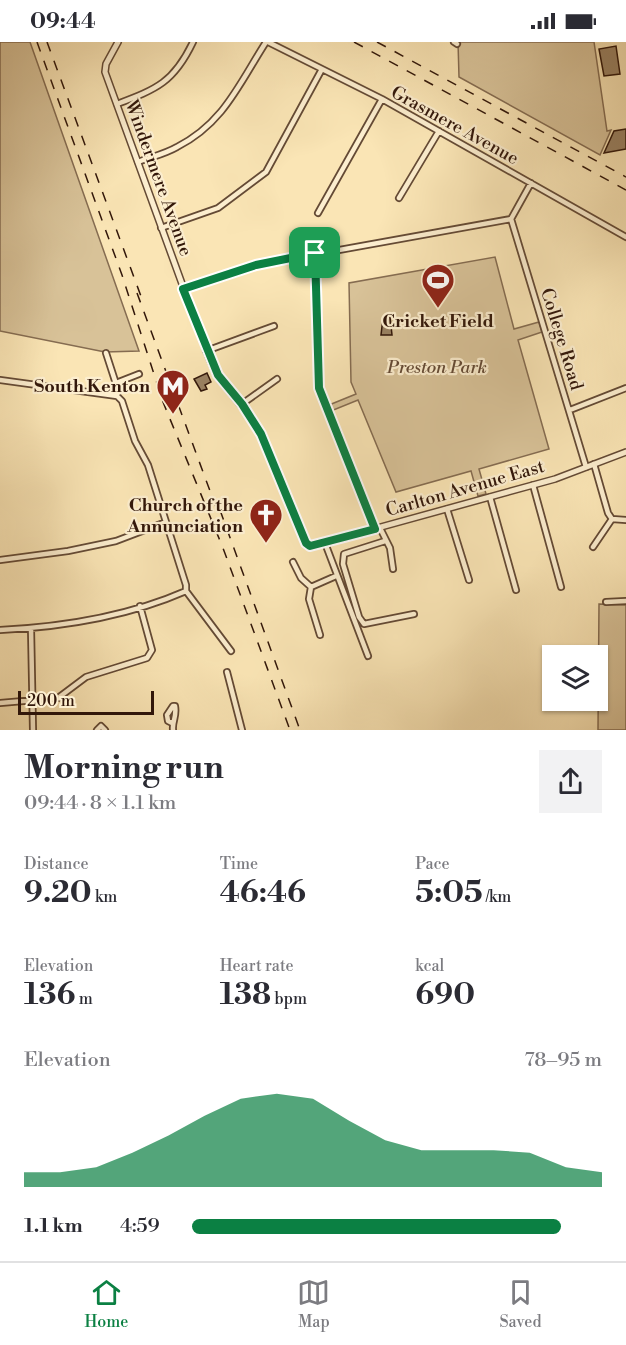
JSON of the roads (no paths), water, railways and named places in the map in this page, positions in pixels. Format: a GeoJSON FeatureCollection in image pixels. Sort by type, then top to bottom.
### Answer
{"type":"FeatureCollection","features":[{"type":"Feature","properties":{"kind":"street","name":"Windermere Avenue"},"geometry":{"type":"LineString","coordinates":[[118,42],[106,64],[105,72],[206,351],[218,375],[242,404],[261,434],[306,543],[310,546]]}},
{"type":"Feature","properties":{"kind":"street"},"geometry":{"type":"LineString","coordinates":[[117,104],[156,88],[170,79],[194,42]]}},
{"type":"Feature","properties":{"kind":"street"},"geometry":{"type":"LineString","coordinates":[[138,162],[175,148],[214,122],[227,106],[267,42]]}},
{"type":"Feature","properties":{"kind":"street","name":"Grasmere Avenue"},"geometry":{"type":"LineString","coordinates":[[267,42],[382,99],[626,237]]}},
{"type":"Feature","properties":{"kind":"street"},"geometry":{"type":"LineString","coordinates":[[161,228],[218,208],[266,172],[322,69]]}},
{"type":"Feature","properties":{"kind":"street"},"geometry":{"type":"LineString","coordinates":[[318,213],[382,99]]}},
{"type":"Feature","properties":{"kind":"street"},"geometry":{"type":"LineString","coordinates":[[399,198],[439,131]]}},
{"type":"Feature","properties":{"kind":"street"},"geometry":{"type":"LineString","coordinates":[[183,289],[256,265],[511,219],[531,183]]}},
{"type":"Feature","properties":{"kind":"street","name":"College Road"},"geometry":{"type":"LineString","coordinates":[[511,219],[586,467]]}},
{"type":"Feature","properties":{"kind":"street"},"geometry":{"type":"LineString","coordinates":[[315,253],[319,388],[377,528],[390,548],[393,569]]}},
{"type":"Feature","properties":{"kind":"street"},"geometry":{"type":"LineString","coordinates":[[206,351],[274,326]]}},
{"type":"Feature","properties":{"kind":"street"},"geometry":{"type":"LineString","coordinates":[[106,352],[116,382],[117,396]]}},
{"type":"Feature","properties":{"kind":"street"},"geometry":{"type":"LineString","coordinates":[[116,382],[140,374]]}},
{"type":"Feature","properties":{"kind":"street"},"geometry":{"type":"LineString","coordinates":[[242,404],[277,379]]}},
{"type":"Feature","properties":{"kind":"street"},"geometry":{"type":"LineString","coordinates":[[0,380],[117,396],[122,401],[135,441],[148,465],[186,591],[231,651]]}},
{"type":"Feature","properties":{"kind":"street"},"geometry":{"type":"LineString","coordinates":[[570,411],[626,388]]}},
{"type":"Feature","properties":{"kind":"street","name":"Carlton Avenue East"},"geometry":{"type":"LineString","coordinates":[[310,546],[533,485],[626,452]]}},
{"type":"Feature","properties":{"kind":"street"},"geometry":{"type":"LineString","coordinates":[[594,464],[608,513],[612,519]]}},
{"type":"Feature","properties":{"kind":"street"},"geometry":{"type":"LineString","coordinates":[[533,485],[561,587]]}},
{"type":"Feature","properties":{"kind":"street"},"geometry":{"type":"LineString","coordinates":[[490,497],[516,590]]}},
{"type":"Feature","properties":{"kind":"street"},"geometry":{"type":"LineString","coordinates":[[447,509],[469,580]]}},
{"type":"Feature","properties":{"kind":"street"},"geometry":{"type":"LineString","coordinates":[[612,519],[626,520]]}},
{"type":"Feature","properties":{"kind":"street"},"geometry":{"type":"LineString","coordinates":[[593,547],[612,519]]}},
{"type":"Feature","properties":{"kind":"street"},"geometry":{"type":"LineString","coordinates":[[0,560],[68,551],[116,541],[166,522]]}},
{"type":"Feature","properties":{"kind":"street"},"geometry":{"type":"LineString","coordinates":[[385,541],[344,554],[343,564],[359,617],[364,624],[370,624],[414,614]]}},
{"type":"Feature","properties":{"kind":"street"},"geometry":{"type":"LineString","coordinates":[[324,543],[368,656]]}},
{"type":"Feature","properties":{"kind":"street"},"geometry":{"type":"LineString","coordinates":[[293,562],[301,578],[311,587]]}},
{"type":"Feature","properties":{"kind":"street"},"geometry":{"type":"LineString","coordinates":[[311,587],[336,576]]}},
{"type":"Feature","properties":{"kind":"street"},"geometry":{"type":"LineString","coordinates":[[311,587],[309,599],[320,635]]}},
{"type":"Feature","properties":{"kind":"street"},"geometry":{"type":"LineString","coordinates":[[0,630],[78,622],[186,591]]}},
{"type":"Feature","properties":{"kind":"street"},"geometry":{"type":"LineString","coordinates":[[606,602],[626,601]]}},
{"type":"Feature","properties":{"kind":"street"},"geometry":{"type":"LineString","coordinates":[[0,703],[58,698],[86,677],[147,658],[152,650],[140,606]]}},
{"type":"Feature","properties":{"kind":"street"},"geometry":{"type":"LineString","coordinates":[[30,628],[33,730]]}},
{"type":"Feature","properties":{"kind":"street"},"geometry":{"type":"LineString","coordinates":[[227,672],[242,730]]}},
{"type":"Feature","properties":{"kind":"street"},"geometry":{"type":"LineString","coordinates":[[172,723],[172,730]]}},
{"type":"Feature","properties":{"kind":"street"},"geometry":{"type":"LineString","coordinates":[[97,730],[100,726],[105,730]]}},
{"type":"Feature","properties":{"kind":"railway"},"geometry":{"type":"LineString","coordinates":[[37,42],[122,275],[163,402],[223,548],[290,730]]}},
{"type":"Feature","properties":{"kind":"railway"},"geometry":{"type":"LineString","coordinates":[[47,42],[142,299]]}},
{"type":"Feature","properties":{"kind":"railway"},"geometry":{"type":"LineString","coordinates":[[354,42],[626,190]]}},
{"type":"Feature","properties":{"kind":"railway"},"geometry":{"type":"LineString","coordinates":[[377,42],[626,177]]}},
{"type":"Feature","properties":{"kind":"railway"},"geometry":{"type":"LineString","coordinates":[[137,293],[220,518]]}},
{"type":"Feature","properties":{"kind":"railway"},"geometry":{"type":"LineString","coordinates":[[220,510],[300,730]]}},
{"type":"Feature","properties":{"kind":"place","name":"Cricket Field"},"geometry":{"type":"Point","coordinates":[438,309]}},
{"type":"Feature","properties":{"kind":"place","name":"South Kenton"},"geometry":{"type":"Point","coordinates":[173,415]}},
{"type":"Feature","properties":{"kind":"place","name":"Church of the Annunciation"},"geometry":{"type":"Point","coordinates":[266,544]}},
{"type":"Feature","properties":{"kind":"park label","name":"Preston Park"},"geometry":{"type":"Point","coordinates":[437,367]}}]}
